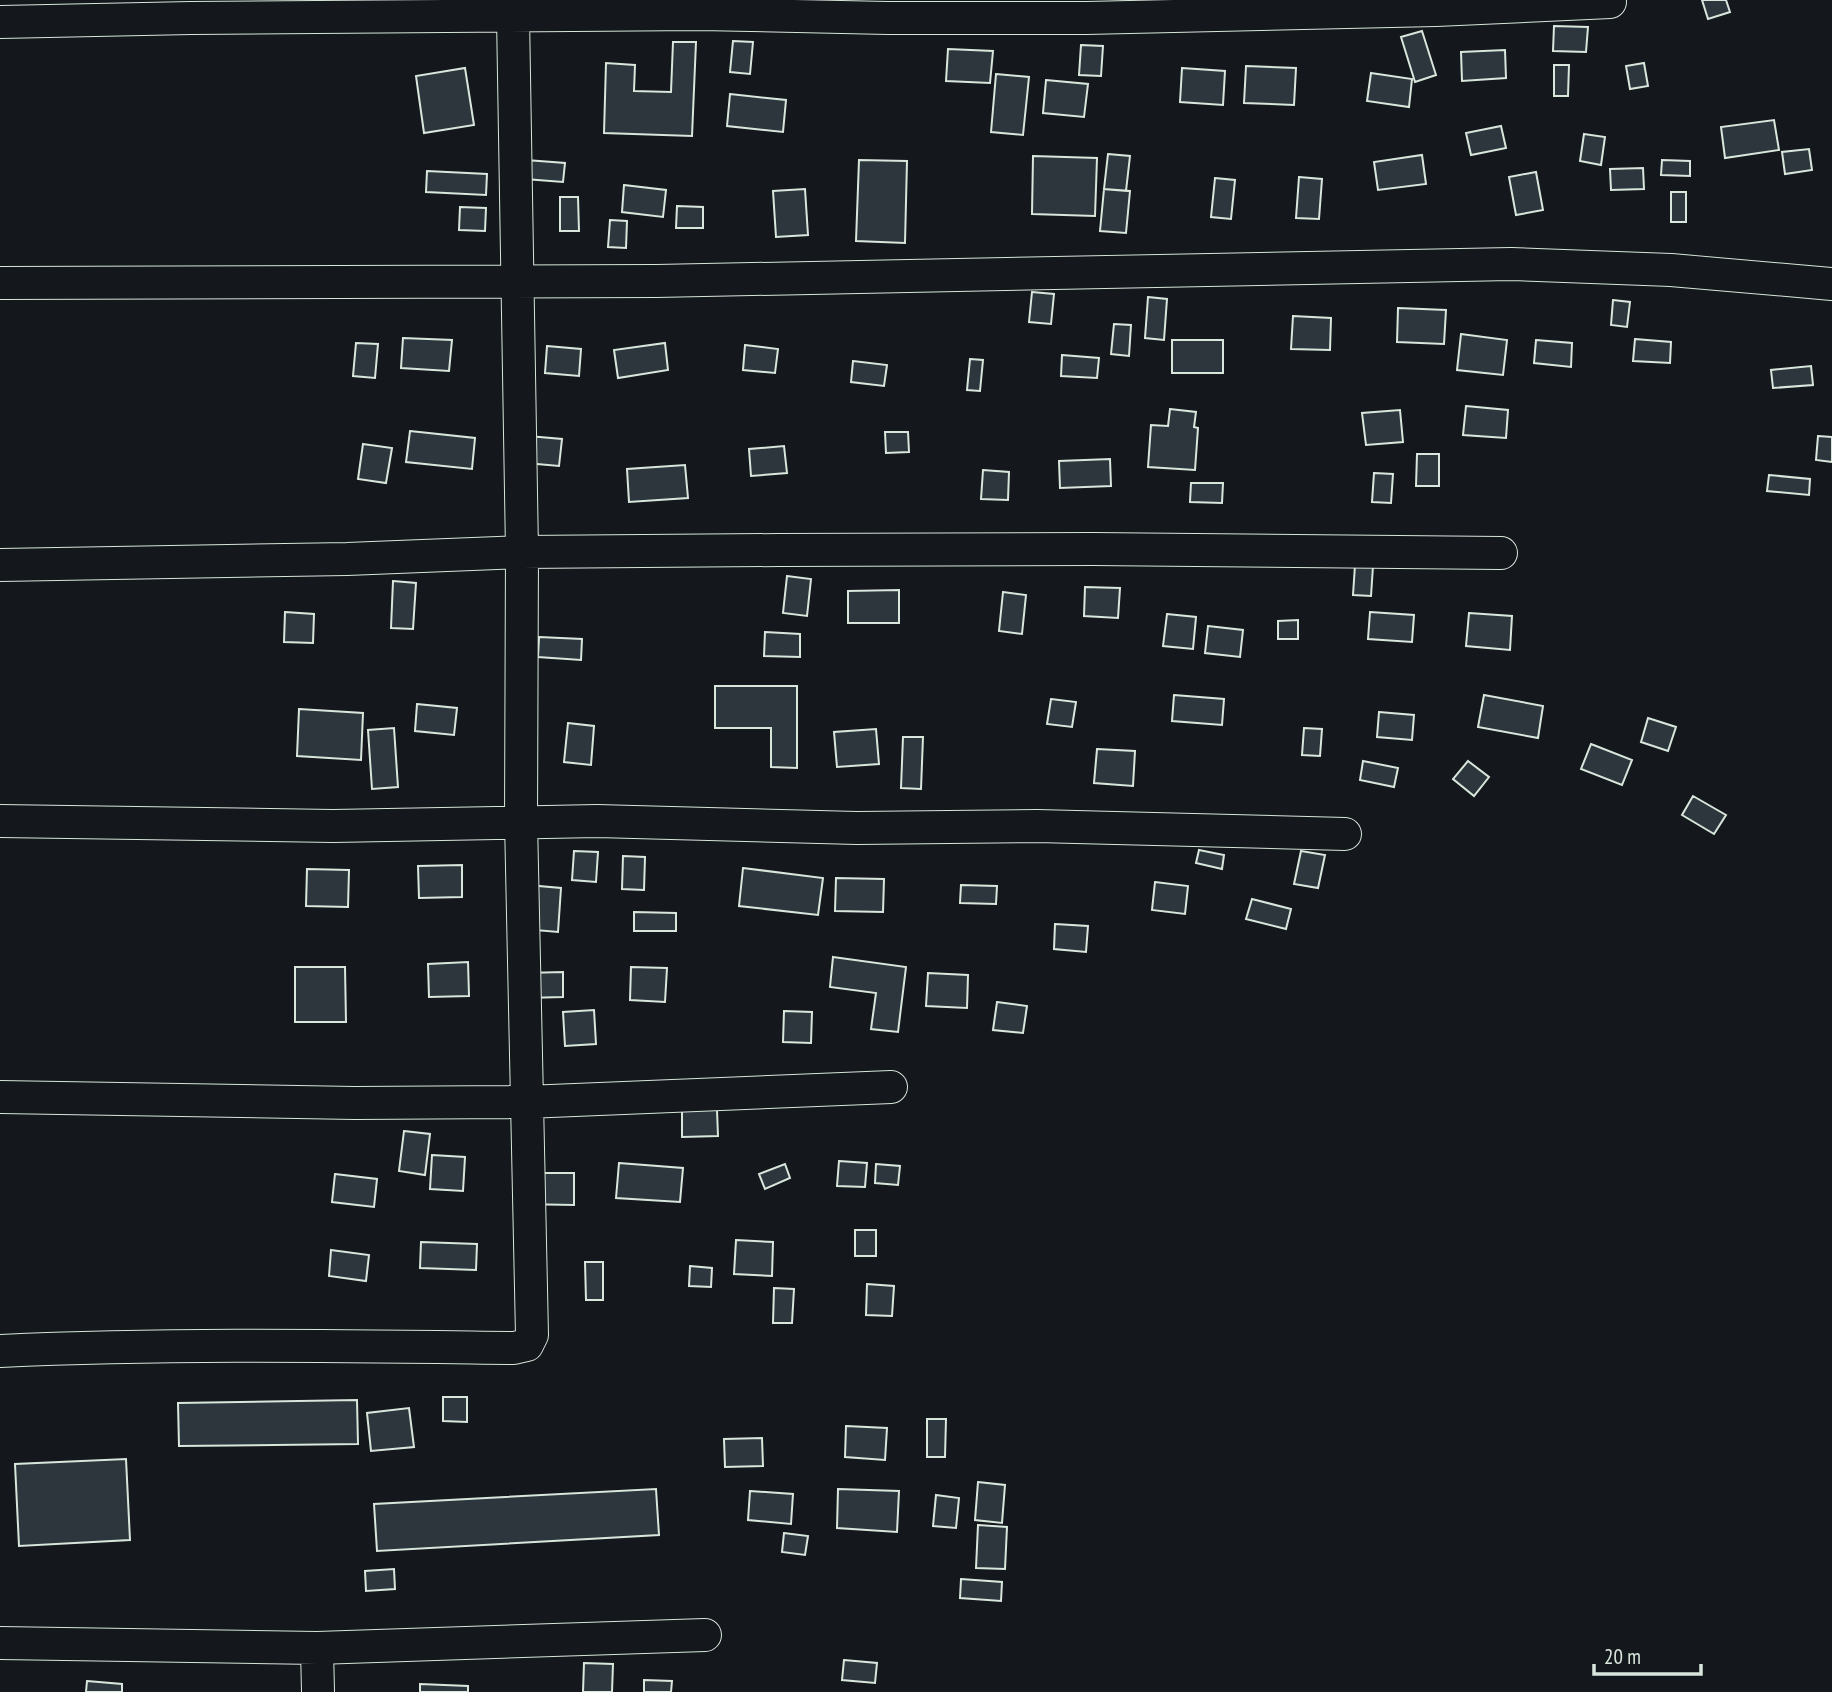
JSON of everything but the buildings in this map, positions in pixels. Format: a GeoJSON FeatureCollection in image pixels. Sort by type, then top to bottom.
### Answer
{"type":"FeatureCollection","features":[{"type":"Feature","properties":{"kind":"street"},"geometry":{"type":"LineString","coordinates":[[0,22],[700,14],[1086,18],[1436,10],[1610,2]]}},
{"type":"Feature","properties":{"kind":"street"},"geometry":{"type":"LineString","coordinates":[[0,1351],[122,1346],[290,1345],[514,1348],[527,1345],[532,1335],[521,821],[522,552],[513,16]]}},
{"type":"Feature","properties":{"kind":"street"},"geometry":{"type":"LineString","coordinates":[[0,283],[656,281],[1511,264],[1671,270],[1832,284]]}},
{"type":"Feature","properties":{"kind":"street"},"geometry":{"type":"LineString","coordinates":[[0,565],[333,559],[522,552],[1093,549],[1501,553]]}},
{"type":"Feature","properties":{"kind":"street"},"geometry":{"type":"LineString","coordinates":[[0,821],[333,826],[597,821],[857,828],[1037,826],[1345,834]]}},
{"type":"Feature","properties":{"kind":"street"},"geometry":{"type":"LineString","coordinates":[[0,1097],[355,1104],[526,1102],[891,1087]]}},
{"type":"Feature","properties":{"kind":"street"},"geometry":{"type":"LineString","coordinates":[[0,1643],[317,1648],[705,1635]]}},
{"type":"Feature","properties":{"kind":"street"},"geometry":{"type":"LineString","coordinates":[[317,1648],[318,1692]]}}]}
